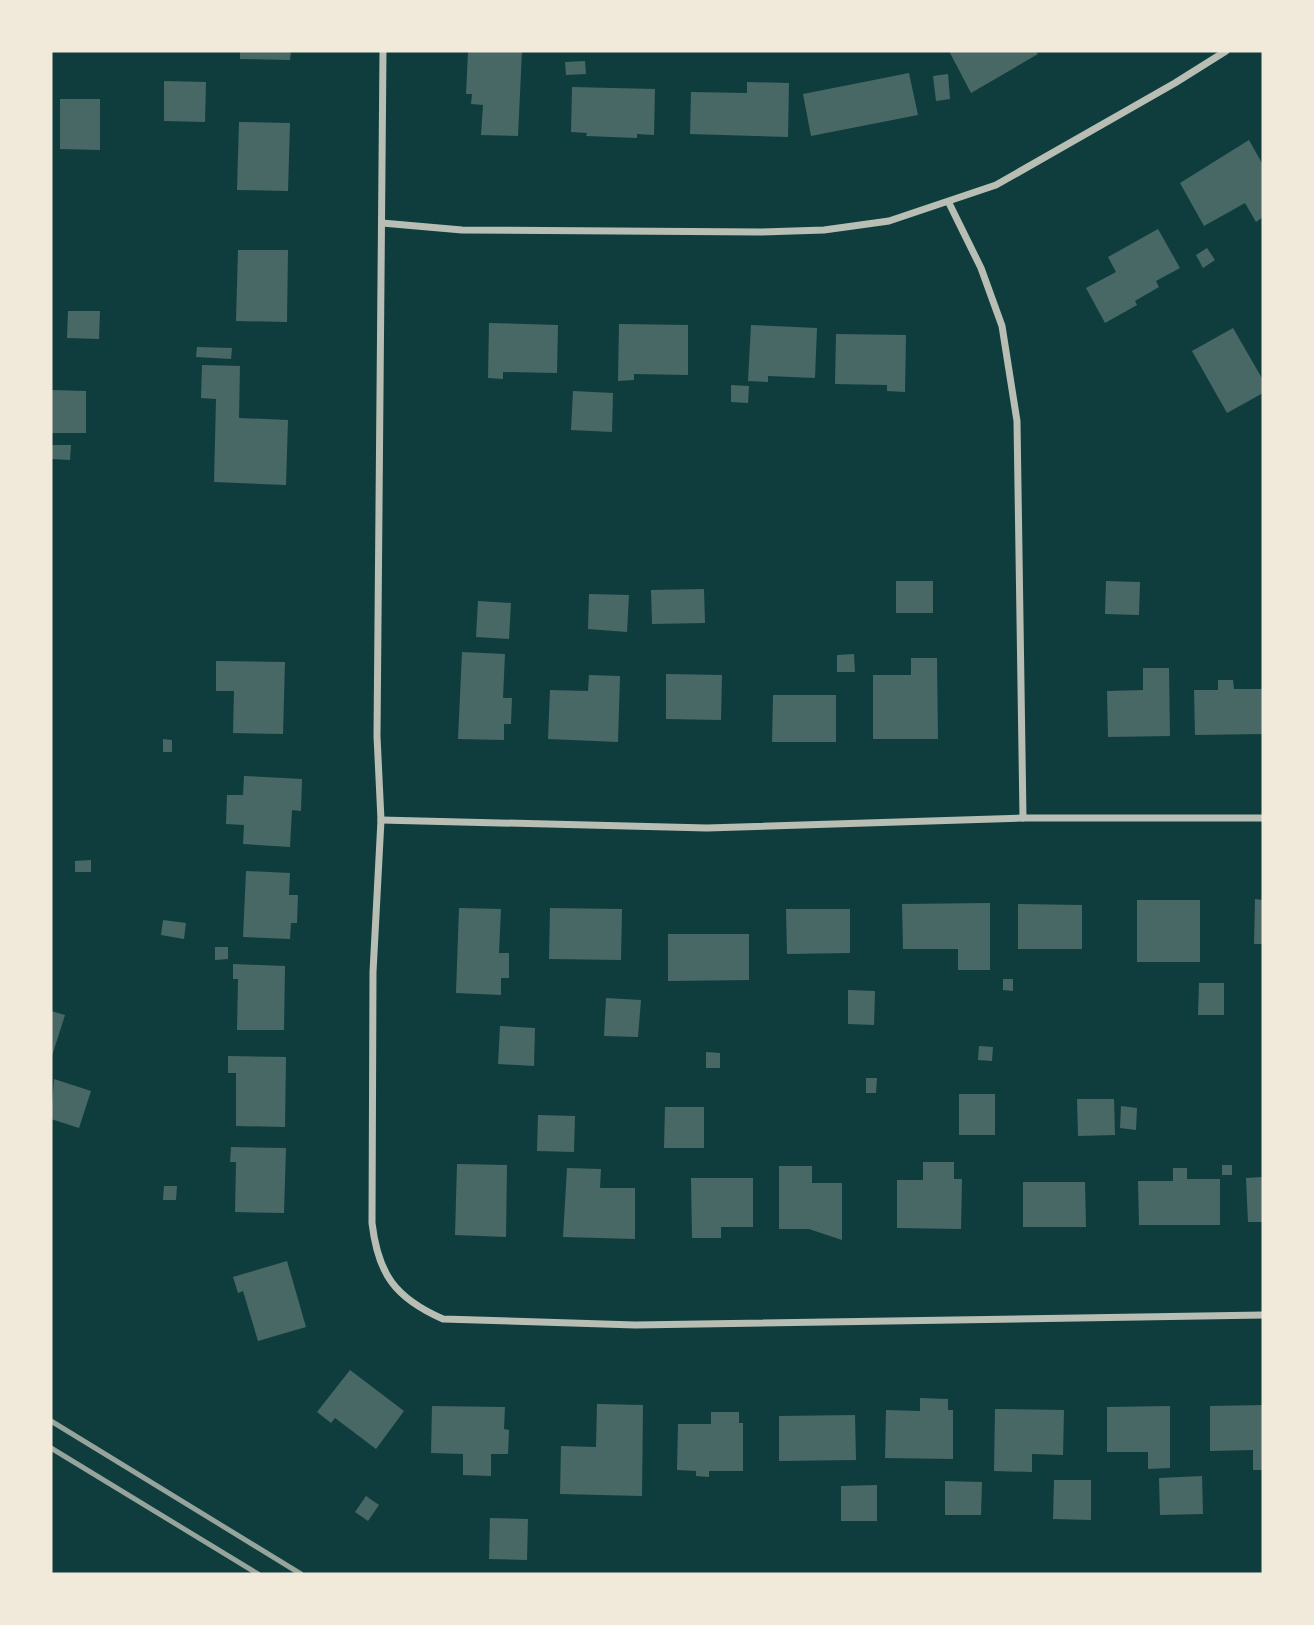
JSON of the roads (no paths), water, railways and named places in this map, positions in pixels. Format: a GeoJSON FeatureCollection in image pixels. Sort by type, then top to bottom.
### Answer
{"type":"FeatureCollection","features":[{"type":"Feature","properties":{"kind":"street"},"geometry":{"type":"LineString","coordinates":[[383,51],[377,736],[381,820],[373,972],[372,1223],[376,1254],[388,1280],[408,1301],[443,1319],[635,1325],[1263,1315]]}},
{"type":"Feature","properties":{"kind":"street"},"geometry":{"type":"LineString","coordinates":[[382,223],[462,230],[811,230],[889,221],[996,185],[1226,51]]}},
{"type":"Feature","properties":{"kind":"street"},"geometry":{"type":"LineString","coordinates":[[949,203],[981,268],[1002,326],[1017,421],[1023,818]]}},
{"type":"Feature","properties":{"kind":"street"},"geometry":{"type":"LineString","coordinates":[[381,820],[707,828],[1023,818],[1263,818]]}},
{"type":"Feature","properties":{"kind":"railway"},"geometry":{"type":"LineString","coordinates":[[51,1421],[301,1574]]}},
{"type":"Feature","properties":{"kind":"railway"},"geometry":{"type":"LineString","coordinates":[[51,1448],[258,1574]]}}]}
